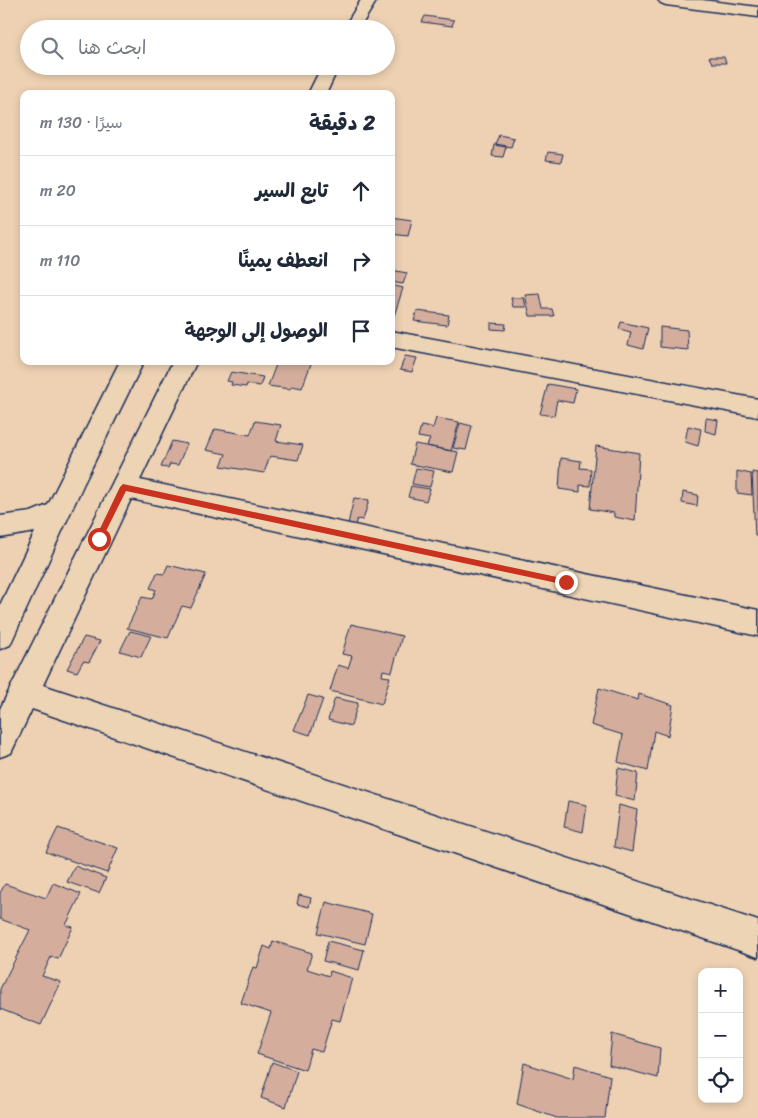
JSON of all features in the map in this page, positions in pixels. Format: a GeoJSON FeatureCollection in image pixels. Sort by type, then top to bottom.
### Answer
{"type":"FeatureCollection","features":[{"type":"Feature","properties":{"kind":"street"},"geometry":{"type":"LineString","coordinates":[[357,20],[369,0]]}},
{"type":"Feature","properties":{"kind":"street"},"geometry":{"type":"LineString","coordinates":[[666,0],[758,12]]}},
{"type":"Feature","properties":{"kind":"street"},"geometry":{"type":"LineString","coordinates":[[319,90],[326,75]]}},
{"type":"Feature","properties":{"kind":"street"},"geometry":{"type":"LineString","coordinates":[[395,340],[758,408]]}},
{"type":"Feature","properties":{"kind":"street"},"geometry":{"type":"LineString","coordinates":[[0,636],[70,483],[130,365]]}},
{"type":"Feature","properties":{"kind":"street"},"geometry":{"type":"LineString","coordinates":[[0,742],[183,365]]}},
{"type":"Feature","properties":{"kind":"street"},"geometry":{"type":"LineString","coordinates":[[123,487],[758,623]]}},
{"type":"Feature","properties":{"kind":"street"},"geometry":{"type":"LineString","coordinates":[[0,527],[34,522],[58,512]]}},
{"type":"Feature","properties":{"kind":"street"},"geometry":{"type":"LineString","coordinates":[[24,693],[758,939]]}},
{"type":"Feature","properties":{"kind":"building"},"geometry":{"type":"Polygon","coordinates":[[[425,16],[454,20],[452,26],[422,22],[425,16]]]}},
{"type":"Feature","properties":{"kind":"building"},"geometry":{"type":"Polygon","coordinates":[[[709,57],[724,57],[726,63],[712,63],[709,57]]]}},
{"type":"Feature","properties":{"kind":"building"},"geometry":{"type":"Polygon","coordinates":[[[499,135],[514,138],[511,147],[495,144],[499,135]]]}},
{"type":"Feature","properties":{"kind":"building"},"geometry":{"type":"Polygon","coordinates":[[[494,145],[506,147],[503,157],[492,156],[494,145]]]}},
{"type":"Feature","properties":{"kind":"building"},"geometry":{"type":"Polygon","coordinates":[[[548,152],[563,154],[561,162],[546,160],[548,152]]]}},
{"type":"Feature","properties":{"kind":"building"},"geometry":{"type":"Polygon","coordinates":[[[395,218],[412,220],[408,236],[395,234],[395,218]]]}},
{"type":"Feature","properties":{"kind":"building"},"geometry":{"type":"Polygon","coordinates":[[[395,271],[407,273],[403,284],[395,283],[395,271]]]}},
{"type":"Feature","properties":{"kind":"building"},"geometry":{"type":"Polygon","coordinates":[[[395,286],[403,288],[395,313],[395,286]]]}},
{"type":"Feature","properties":{"kind":"building"},"geometry":{"type":"Polygon","coordinates":[[[540,294],[543,309],[552,309],[554,316],[530,316],[525,295],[540,294]]]}},
{"type":"Feature","properties":{"kind":"building"},"geometry":{"type":"Polygon","coordinates":[[[511,298],[524,298],[526,307],[513,307],[511,298]]]}},
{"type":"Feature","properties":{"kind":"building"},"geometry":{"type":"Polygon","coordinates":[[[417,311],[449,315],[447,325],[414,321],[417,311]]]}},
{"type":"Feature","properties":{"kind":"building"},"geometry":{"type":"Polygon","coordinates":[[[621,322],[648,328],[643,349],[628,345],[631,332],[619,329],[621,322]]]}},
{"type":"Feature","properties":{"kind":"building"},"geometry":{"type":"Polygon","coordinates":[[[491,323],[506,324],[505,330],[491,329],[491,323]]]}},
{"type":"Feature","properties":{"kind":"building"},"geometry":{"type":"Polygon","coordinates":[[[660,327],[687,330],[688,350],[660,347],[660,327]]]}},
{"type":"Feature","properties":{"kind":"building"},"geometry":{"type":"Polygon","coordinates":[[[405,356],[417,358],[412,372],[400,370],[405,356]]]}},
{"type":"Feature","properties":{"kind":"building"},"geometry":{"type":"Polygon","coordinates":[[[276,365],[311,365],[302,388],[292,386],[290,389],[268,386],[276,365]]]}},
{"type":"Feature","properties":{"kind":"building"},"geometry":{"type":"Polygon","coordinates":[[[231,372],[263,377],[260,386],[247,384],[246,387],[231,385],[232,382],[227,381],[231,372]]]}},
{"type":"Feature","properties":{"kind":"building"},"geometry":{"type":"Polygon","coordinates":[[[548,384],[576,389],[573,403],[557,400],[554,416],[540,414],[548,384]]]}},
{"type":"Feature","properties":{"kind":"building"},"geometry":{"type":"Polygon","coordinates":[[[436,418],[459,422],[451,451],[427,446],[430,439],[418,437],[421,426],[433,428],[436,418]]]}},
{"type":"Feature","properties":{"kind":"building"},"geometry":{"type":"Polygon","coordinates":[[[706,418],[718,420],[716,434],[705,431],[706,418]]]}},
{"type":"Feature","properties":{"kind":"building"},"geometry":{"type":"Polygon","coordinates":[[[255,421],[281,425],[276,441],[303,445],[298,460],[270,456],[264,473],[221,466],[226,454],[206,450],[215,429],[250,435],[255,421]]]}},
{"type":"Feature","properties":{"kind":"building"},"geometry":{"type":"Polygon","coordinates":[[[460,423],[472,426],[466,450],[453,448],[460,423]]]}},
{"type":"Feature","properties":{"kind":"building"},"geometry":{"type":"Polygon","coordinates":[[[688,426],[701,429],[698,446],[685,442],[688,426]]]}},
{"type":"Feature","properties":{"kind":"building"},"geometry":{"type":"Polygon","coordinates":[[[172,441],[187,444],[178,465],[170,464],[168,468],[161,467],[172,441]]]}},
{"type":"Feature","properties":{"kind":"building"},"geometry":{"type":"Polygon","coordinates":[[[415,444],[458,452],[453,472],[410,464],[415,444]]]}},
{"type":"Feature","properties":{"kind":"building"},"geometry":{"type":"Polygon","coordinates":[[[596,446],[639,453],[635,521],[614,517],[614,513],[590,509],[596,446]]]}},
{"type":"Feature","properties":{"kind":"building"},"geometry":{"type":"Polygon","coordinates":[[[561,458],[581,461],[580,468],[591,469],[590,486],[580,485],[580,492],[559,489],[561,458]]]}},
{"type":"Feature","properties":{"kind":"building"},"geometry":{"type":"Polygon","coordinates":[[[416,468],[434,471],[430,487],[412,484],[416,468]]]}},
{"type":"Feature","properties":{"kind":"building"},"geometry":{"type":"Polygon","coordinates":[[[737,471],[751,474],[752,495],[737,493],[737,471]]]}},
{"type":"Feature","properties":{"kind":"building"},"geometry":{"type":"Polygon","coordinates":[[[752,472],[758,473],[758,536],[755,536],[752,472]]]}},
{"type":"Feature","properties":{"kind":"building"},"geometry":{"type":"Polygon","coordinates":[[[411,486],[430,489],[426,501],[408,497],[411,486]]]}},
{"type":"Feature","properties":{"kind":"building"},"geometry":{"type":"Polygon","coordinates":[[[683,492],[698,495],[697,506],[682,503],[683,492]]]}},
{"type":"Feature","properties":{"kind":"building"},"geometry":{"type":"Polygon","coordinates":[[[354,498],[369,500],[363,520],[357,519],[355,525],[348,524],[354,498]]]}},
{"type":"Feature","properties":{"kind":"building"},"geometry":{"type":"Polygon","coordinates":[[[168,565],[206,574],[191,608],[182,606],[168,638],[127,628],[142,597],[152,599],[156,590],[150,588],[157,573],[164,574],[168,565]]]}},
{"type":"Feature","properties":{"kind":"building"},"geometry":{"type":"Polygon","coordinates":[[[351,624],[402,636],[392,672],[383,670],[382,676],[390,677],[382,704],[330,691],[338,665],[348,668],[352,656],[342,654],[351,624]]]}},
{"type":"Feature","properties":{"kind":"building"},"geometry":{"type":"Polygon","coordinates":[[[130,631],[151,636],[141,657],[120,651],[130,631]]]}},
{"type":"Feature","properties":{"kind":"building"},"geometry":{"type":"Polygon","coordinates":[[[84,637],[100,641],[89,662],[83,661],[77,672],[67,669],[84,637]]]}},
{"type":"Feature","properties":{"kind":"building"},"geometry":{"type":"Polygon","coordinates":[[[599,688],[638,700],[639,694],[673,705],[668,736],[654,731],[648,771],[618,762],[623,735],[591,725],[599,688]]]}},
{"type":"Feature","properties":{"kind":"building"},"geometry":{"type":"Polygon","coordinates":[[[308,695],[323,699],[310,735],[294,730],[308,695]]]}},
{"type":"Feature","properties":{"kind":"building"},"geometry":{"type":"Polygon","coordinates":[[[335,698],[358,703],[351,726],[328,720],[335,698]]]}},
{"type":"Feature","properties":{"kind":"building"},"geometry":{"type":"Polygon","coordinates":[[[618,768],[638,773],[635,801],[615,796],[618,768]]]}},
{"type":"Feature","properties":{"kind":"building"},"geometry":{"type":"Polygon","coordinates":[[[568,801],[587,805],[583,832],[564,827],[568,801]]]}},
{"type":"Feature","properties":{"kind":"building"},"geometry":{"type":"Polygon","coordinates":[[[619,805],[637,810],[632,852],[614,847],[619,805]]]}},
{"type":"Feature","properties":{"kind":"building"},"geometry":{"type":"Polygon","coordinates":[[[58,828],[118,848],[107,873],[46,852],[58,828]]]}},
{"type":"Feature","properties":{"kind":"building"},"geometry":{"type":"Polygon","coordinates":[[[75,866],[106,878],[99,893],[67,882],[75,866]]]}},
{"type":"Feature","properties":{"kind":"building"},"geometry":{"type":"Polygon","coordinates":[[[53,883],[81,894],[66,925],[73,927],[58,959],[51,957],[42,976],[61,982],[41,1025],[0,1009],[0,989],[30,930],[0,919],[0,893],[5,884],[46,898],[53,883]]]}},
{"type":"Feature","properties":{"kind":"building"},"geometry":{"type":"Polygon","coordinates":[[[299,895],[311,898],[309,907],[297,904],[299,895]]]}},
{"type":"Feature","properties":{"kind":"building"},"geometry":{"type":"Polygon","coordinates":[[[326,902],[372,914],[365,944],[318,933],[326,902]]]}},
{"type":"Feature","properties":{"kind":"building"},"geometry":{"type":"Polygon","coordinates":[[[273,941],[312,953],[307,969],[329,976],[330,971],[352,978],[340,1021],[332,1019],[322,1052],[311,1049],[305,1070],[257,1054],[271,1013],[241,1003],[253,967],[257,968],[264,946],[271,949],[273,941]]]}},
{"type":"Feature","properties":{"kind":"building"},"geometry":{"type":"Polygon","coordinates":[[[328,941],[364,950],[359,970],[323,961],[328,941]]]}},
{"type":"Feature","properties":{"kind":"building"},"geometry":{"type":"Polygon","coordinates":[[[612,1034],[660,1048],[658,1078],[609,1065],[612,1034]]]}},
{"type":"Feature","properties":{"kind":"building"},"geometry":{"type":"Polygon","coordinates":[[[272,1062],[297,1071],[286,1107],[261,1098],[272,1062]]]}},
{"type":"Feature","properties":{"kind":"building"},"geometry":{"type":"Polygon","coordinates":[[[524,1063],[573,1079],[575,1065],[610,1076],[605,1118],[557,1118],[517,1104],[524,1063]]]}},
{"type":"Feature","properties":{"kind":"route"},"geometry":{"type":"LineString","coordinates":[[99,539],[123,487],[566,582]]}}]}
